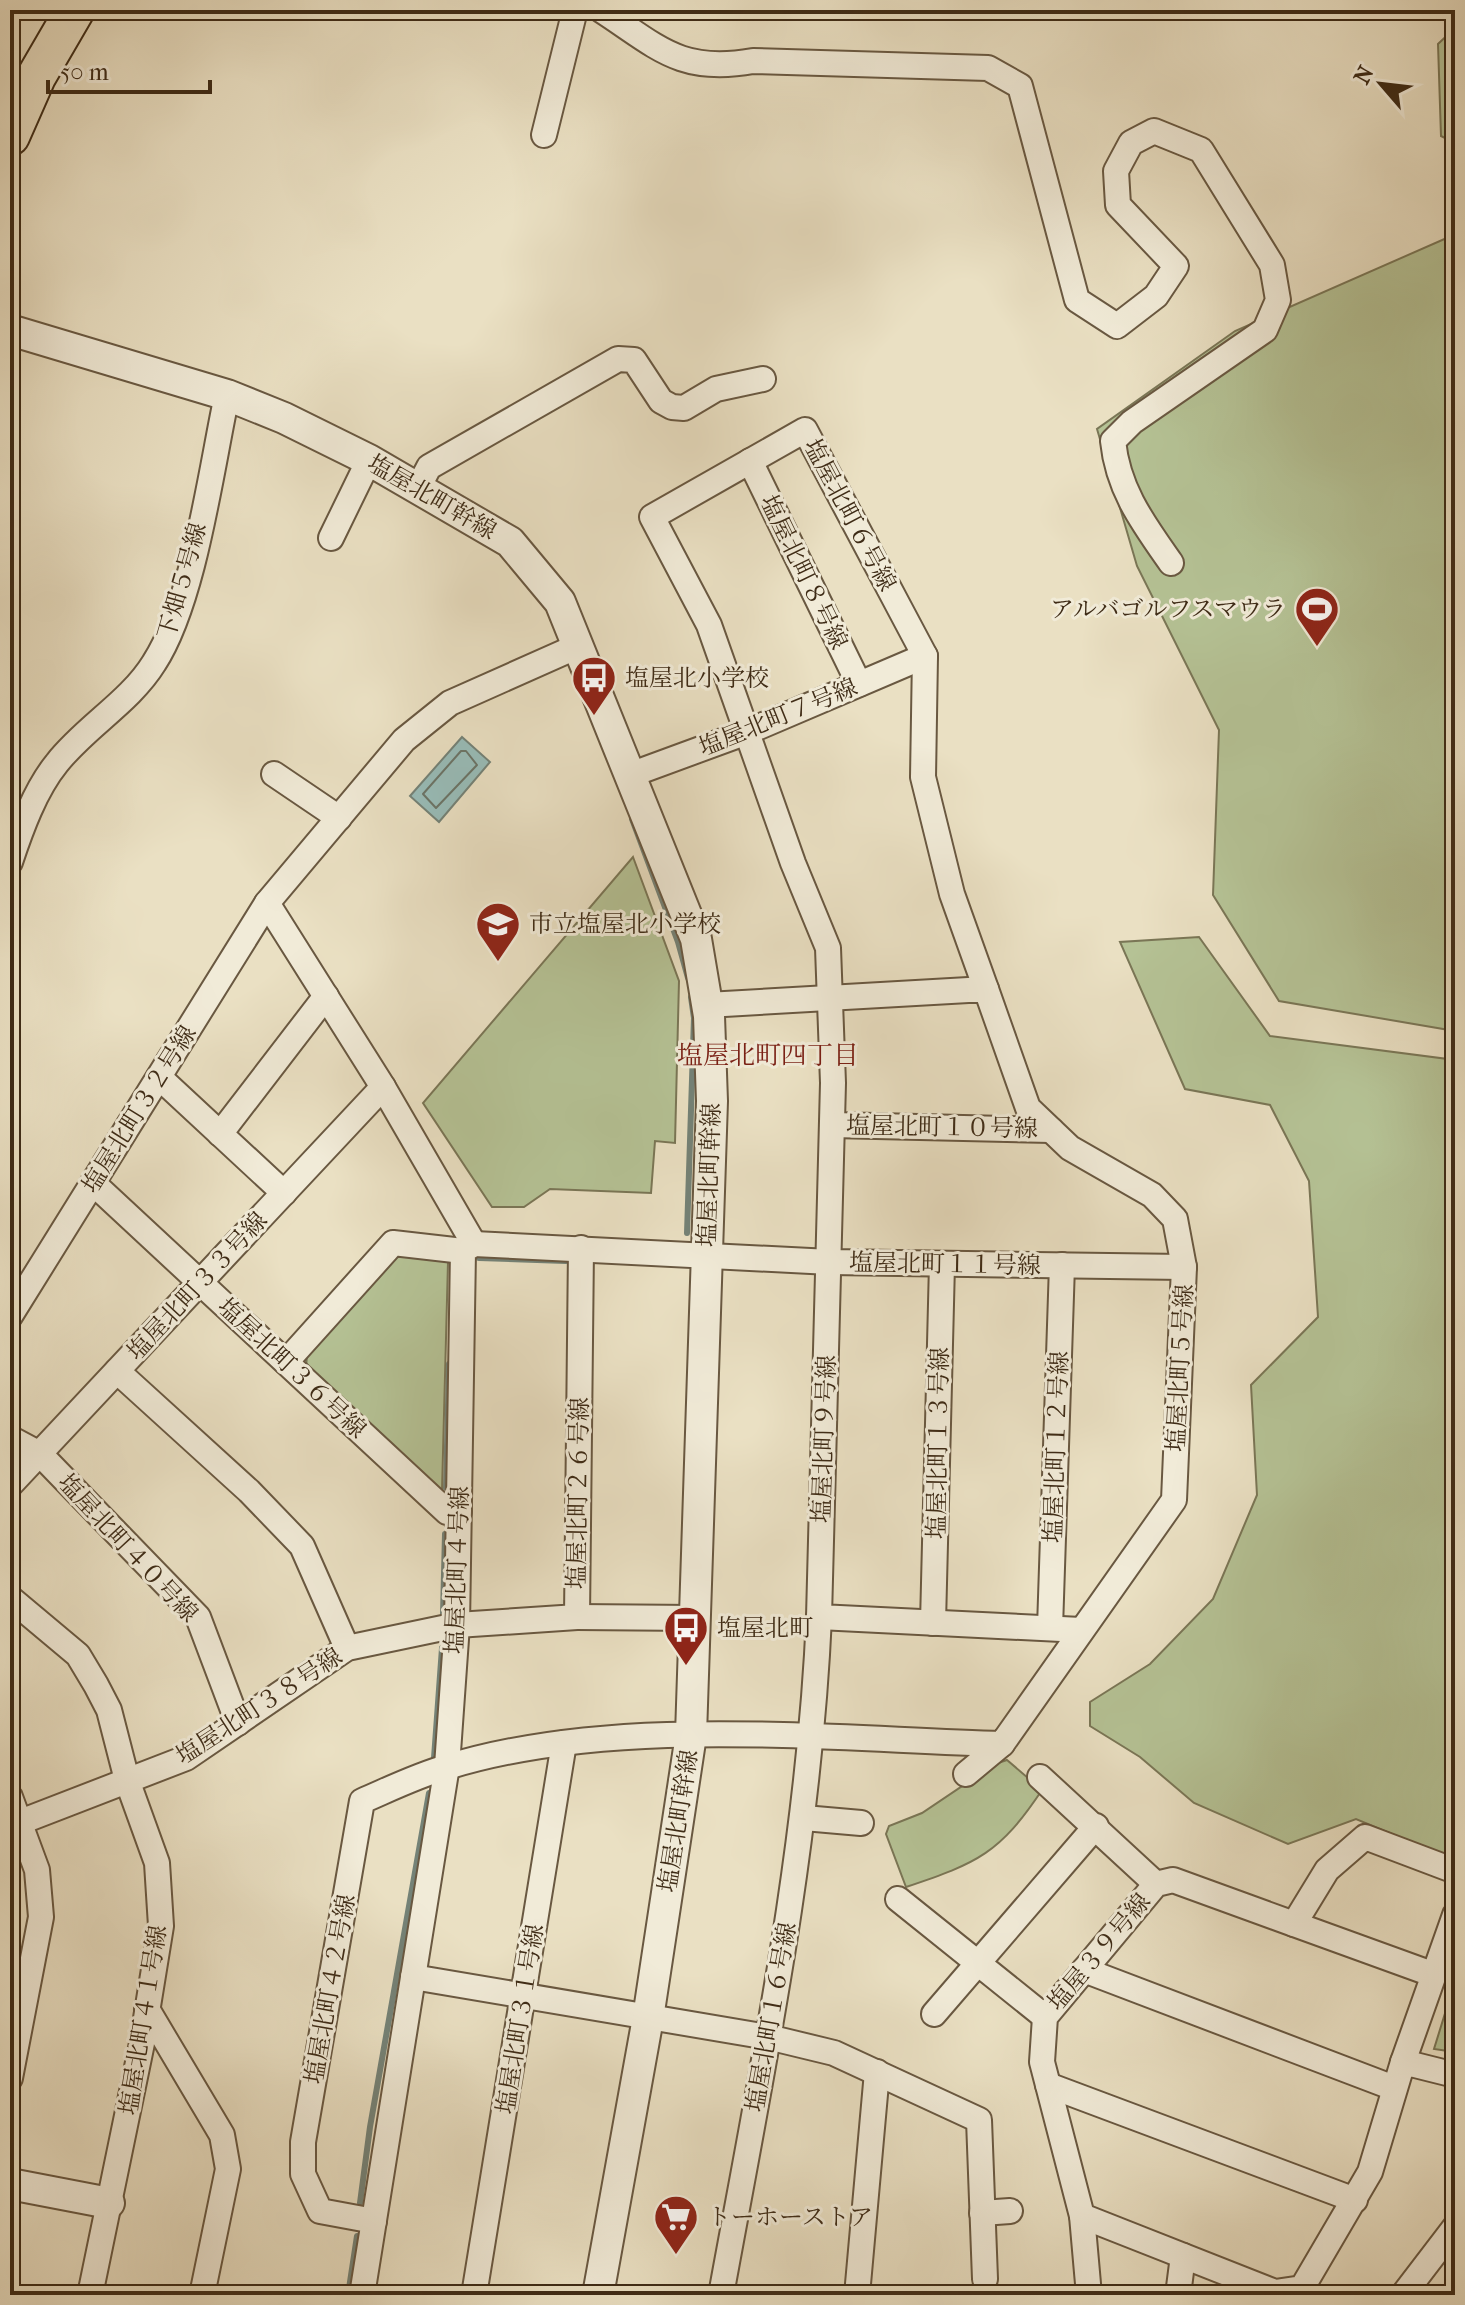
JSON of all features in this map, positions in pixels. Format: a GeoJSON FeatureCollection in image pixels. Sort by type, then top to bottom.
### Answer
{"type":"FeatureCollection","features":[{"type":"Feature","properties":{"kind":"main road"},"geometry":{"type":"LineString","coordinates":[[10,136],[36,77],[75,10]]}},
{"type":"Feature","properties":{"kind":"street"},"geometry":{"type":"LineString","coordinates":[[544,135],[575,10]]}},
{"type":"Feature","properties":{"kind":"street"},"geometry":{"type":"LineString","coordinates":[[601,10],[675,60],[719,67],[753,61],[988,68],[1020,86],[1077,300],[1117,326],[1156,296],[1176,266],[1118,205],[1116,171],[1131,143],[1154,131],[1201,150],[1272,265],[1278,300],[1265,330],[1132,422],[1113,441],[1116,470],[1129,502],[1171,563]]}},
{"type":"Feature","properties":{"kind":"street","name":"塩屋北町幹線"},"geometry":{"type":"LineString","coordinates":[[10,330],[227,395],[284,418],[369,460],[510,542],[560,602],[696,939],[707,1005],[712,1101],[691,1735],[648,2018],[598,2295]]}},
{"type":"Feature","properties":{"kind":"street"},"geometry":{"type":"LineString","coordinates":[[418,488],[429,467],[618,359],[634,360],[661,401],[672,407],[684,408],[716,389],[763,379]]}},
{"type":"Feature","properties":{"kind":"street","name":"下畑５号線"},"geometry":{"type":"LineString","coordinates":[[10,862],[18,836],[56,764],[152,667],[169,639],[191,561],[227,395]]}},
{"type":"Feature","properties":{"kind":"street","name":"塩屋北町６号線"},"geometry":{"type":"LineString","coordinates":[[832,999],[828,948],[709,625],[652,517],[805,430],[925,656],[923,777],[952,894],[986,989]]}},
{"type":"Feature","properties":{"kind":"street"},"geometry":{"type":"LineString","coordinates":[[331,538],[369,460]]}},
{"type":"Feature","properties":{"kind":"street","name":"塩屋北町８号線"},"geometry":{"type":"LineString","coordinates":[[750,461],[859,684]]}},
{"type":"Feature","properties":{"kind":"street","name":"塩屋北町３２号線"},"geometry":{"type":"LineString","coordinates":[[10,1316],[267,903],[404,740],[450,703],[578,646]]}},
{"type":"Feature","properties":{"kind":"street","name":"塩屋北町７号線"},"geometry":{"type":"LineString","coordinates":[[630,775],[747,732],[925,656]]}},
{"type":"Feature","properties":{"kind":"street"},"geometry":{"type":"LineString","coordinates":[[274,774],[339,818]]}},
{"type":"Feature","properties":{"kind":"street"},"geometry":{"type":"LineString","coordinates":[[267,903],[383,1087],[469,1248]]}},
{"type":"Feature","properties":{"kind":"street"},"geometry":{"type":"LineString","coordinates":[[707,1005],[986,989]]}},
{"type":"Feature","properties":{"kind":"street","name":"塩屋北町５号線"},"geometry":{"type":"LineString","coordinates":[[966,1774],[1002,1744],[1174,1500],[1184,1267],[1175,1219],[1152,1195],[1070,1148],[1028,1108],[986,989]]}},
{"type":"Feature","properties":{"kind":"street"},"geometry":{"type":"LineString","coordinates":[[220,1134],[326,996]]}},
{"type":"Feature","properties":{"kind":"street","name":"塩屋北町９号線"},"geometry":{"type":"LineString","coordinates":[[813,1739],[830,1262],[832,999]]}},
{"type":"Feature","properties":{"kind":"street"},"geometry":{"type":"LineString","coordinates":[[159,1077],[284,1193]]}},
{"type":"Feature","properties":{"kind":"street","name":"塩屋北町３３号線"},"geometry":{"type":"LineString","coordinates":[[10,1485],[383,1087]]}},
{"type":"Feature","properties":{"kind":"street","name":"塩屋北町１０号線"},"geometry":{"type":"LineString","coordinates":[[832,1125],[1051,1130]]}},
{"type":"Feature","properties":{"kind":"street","name":"塩屋北町３６号線"},"geometry":{"type":"LineString","coordinates":[[93,1183],[447,1512],[459,1511]]}},
{"type":"Feature","properties":{"kind":"street","name":"塩屋北町１１号線"},"geometry":{"type":"LineString","coordinates":[[286,1362],[393,1243],[469,1248],[581,1248],[830,1262],[1184,1267]]}},
{"type":"Feature","properties":{"kind":"street","name":"塩屋北町４号線"},"geometry":{"type":"LineString","coordinates":[[362,2295],[447,1766],[457,1625],[469,1248]]}},
{"type":"Feature","properties":{"kind":"street","name":"塩屋北町２６号線"},"geometry":{"type":"LineString","coordinates":[[457,1625],[577,1617],[581,1248]]}},
{"type":"Feature","properties":{"kind":"street","name":"塩屋北町１３号線"},"geometry":{"type":"LineString","coordinates":[[933,1623],[942,1264]]}},
{"type":"Feature","properties":{"kind":"street","name":"塩屋北町１２号線"},"geometry":{"type":"LineString","coordinates":[[1050,1628],[1062,1265]]}},
{"type":"Feature","properties":{"kind":"street"},"geometry":{"type":"LineString","coordinates":[[117,1371],[249,1491],[302,1546],[347,1648]]}},
{"type":"Feature","properties":{"kind":"street","name":"塩屋北町４０号線"},"geometry":{"type":"LineString","coordinates":[[10,1438],[40,1454],[198,1617],[238,1723]]}},
{"type":"Feature","properties":{"kind":"street","name":"塩屋北町４１号線"},"geometry":{"type":"LineString","coordinates":[[10,1598],[78,1655],[109,1710],[127,1780],[157,1863],[161,1926],[90,2295]]}},
{"type":"Feature","properties":{"kind":"street"},"geometry":{"type":"LineString","coordinates":[[577,1617],[695,1618]]}},
{"type":"Feature","properties":{"kind":"street"},"geometry":{"type":"LineString","coordinates":[[819,1617],[1081,1630]]}},
{"type":"Feature","properties":{"kind":"street","name":"塩屋北町３８号線"},"geometry":{"type":"LineString","coordinates":[[15,1824],[186,1758],[347,1648],[457,1625]]}},
{"type":"Feature","properties":{"kind":"street"},"geometry":{"type":"LineString","coordinates":[[447,1766],[564,1743],[691,1735],[1002,1744]]}},
{"type":"Feature","properties":{"kind":"street","name":"塩屋北町１６号線"},"geometry":{"type":"LineString","coordinates":[[721,2295],[768,2037],[804,1818],[813,1739]]}},
{"type":"Feature","properties":{"kind":"street","name":"塩屋北町３１号線"},"geometry":{"type":"LineString","coordinates":[[474,2295],[564,1743]]}},
{"type":"Feature","properties":{"kind":"street","name":"塩屋北町４２号線"},"geometry":{"type":"LineString","coordinates":[[374,2221],[320,2211],[303,2174],[303,2142],[362,1801],[447,1766]]}},
{"type":"Feature","properties":{"kind":"street"},"geometry":{"type":"LineString","coordinates":[[1040,1777],[1156,1884]]}},
{"type":"Feature","properties":{"kind":"street"},"geometry":{"type":"LineString","coordinates":[[10,1797],[15,1824],[37,1870],[41,1917],[10,2078]]}},
{"type":"Feature","properties":{"kind":"street"},"geometry":{"type":"LineString","coordinates":[[804,1818],[861,1823]]}},
{"type":"Feature","properties":{"kind":"street"},"geometry":{"type":"LineString","coordinates":[[934,2014],[1096,1826]]}},
{"type":"Feature","properties":{"kind":"street"},"geometry":{"type":"LineString","coordinates":[[1294,1924],[1327,1870],[1365,1837],[1455,1871]]}},
{"type":"Feature","properties":{"kind":"street","name":"塩屋３９号線"},"geometry":{"type":"LineString","coordinates":[[1089,2295],[1082,2216],[1042,2062],[1045,2017],[1156,1884],[1173,1880],[1432,1974]]}},
{"type":"Feature","properties":{"kind":"street"},"geometry":{"type":"LineString","coordinates":[[898,1899],[1045,2017]]}},
{"type":"Feature","properties":{"kind":"street"},"geometry":{"type":"LineString","coordinates":[[1082,2216],[1275,2294],[1302,2288],[1370,2172],[1394,2088],[1455,1915]]}},
{"type":"Feature","properties":{"kind":"street"},"geometry":{"type":"LineString","coordinates":[[1084,1970],[1394,2088]]}},
{"type":"Feature","properties":{"kind":"street"},"geometry":{"type":"LineString","coordinates":[[413,1977],[768,2037],[834,2053],[979,2120],[985,2279]]}},
{"type":"Feature","properties":{"kind":"street"},"geometry":{"type":"LineString","coordinates":[[147,2009],[222,2135],[228,2169],[202,2295]]}},
{"type":"Feature","properties":{"kind":"street"},"geometry":{"type":"LineString","coordinates":[[1403,2062],[1455,2075]]}},
{"type":"Feature","properties":{"kind":"street"},"geometry":{"type":"LineString","coordinates":[[857,2295],[877,2072]]}},
{"type":"Feature","properties":{"kind":"street"},"geometry":{"type":"LineString","coordinates":[[1048,2085],[1355,2200]]}},
{"type":"Feature","properties":{"kind":"street"},"geometry":{"type":"LineString","coordinates":[[10,2184],[109,2203]]}},
{"type":"Feature","properties":{"kind":"street"},"geometry":{"type":"LineString","coordinates":[[982,2213],[1010,2211]]}},
{"type":"Feature","properties":{"kind":"street"},"geometry":{"type":"LineString","coordinates":[[1403,2295],[1455,2227]]}},
{"type":"Feature","properties":{"kind":"street"},"geometry":{"type":"LineString","coordinates":[[1178,2295],[1183,2256]]}},
{"type":"Feature","properties":{"kind":"green space"},"geometry":{"type":"Polygon","coordinates":[[[1455,28],[1455,143],[1441,136],[1438,44],[1455,28]]]}},
{"type":"Feature","properties":{"kind":"green space","name":"アルバゴルフスマウラ"},"geometry":{"type":"Polygon","coordinates":[[[1449,237],[1455,243],[1455,1031],[1279,1001],[1213,895],[1219,730],[1137,566],[1097,429],[1235,331],[1449,237]]]}},
{"type":"Feature","properties":{"kind":"green space"},"geometry":{"type":"Polygon","coordinates":[[[633,857],[679,981],[675,1143],[655,1141],[651,1193],[550,1189],[524,1207],[492,1207],[423,1103],[633,857]]]}},
{"type":"Feature","properties":{"kind":"green space"},"geometry":{"type":"Polygon","coordinates":[[[1199,937],[1270,1036],[1455,1060],[1455,1860],[1356,1819],[1288,1844],[1194,1803],[1140,1757],[1090,1726],[1090,1702],[1150,1664],[1213,1599],[1257,1495],[1251,1385],[1318,1317],[1309,1181],[1270,1105],[1185,1089],[1120,942],[1199,937]]]}},
{"type":"Feature","properties":{"kind":"green space"},"geometry":{"type":"Polygon","coordinates":[[[402,1253],[444,1256],[448,1262],[442,1491],[306,1368],[307,1355],[391,1260],[402,1253]]]}},
{"type":"Feature","properties":{"kind":"green space"},"geometry":{"type":"Polygon","coordinates":[[[1007,1760],[1042,1790],[1027,1811],[985,1853],[952,1871],[906,1887],[886,1834],[889,1826],[922,1813],[995,1764],[1007,1760]]]}},
{"type":"Feature","properties":{"kind":"green space"},"geometry":{"type":"Polygon","coordinates":[[[1455,1981],[1455,2052],[1434,2049],[1455,1981]]]}},
{"type":"Feature","properties":{"kind":"water"},"geometry":{"type":"Polygon","coordinates":[[[462,737],[490,762],[439,822],[410,796],[462,737]]]}},
{"type":"Feature","properties":{"kind":"waterway"},"geometry":{"type":"LineString","coordinates":[[632,819],[678,942],[688,978]]}},
{"type":"Feature","properties":{"kind":"waterway"},"geometry":{"type":"LineString","coordinates":[[687,1233],[694,1018],[691,997]]}},
{"type":"Feature","properties":{"kind":"waterway"},"geometry":{"type":"LineString","coordinates":[[479,1258],[566,1261]]}},
{"type":"Feature","properties":{"kind":"waterway"},"geometry":{"type":"LineString","coordinates":[[446,1488],[449,1364]]}},
{"type":"Feature","properties":{"kind":"waterway"},"geometry":{"type":"LineString","coordinates":[[443,1614],[445,1534]]}},
{"type":"Feature","properties":{"kind":"waterway"},"geometry":{"type":"LineString","coordinates":[[434,1758],[442,1648]]}},
{"type":"Feature","properties":{"kind":"waterway"},"geometry":{"type":"LineString","coordinates":[[360,2203],[370,2127],[429,1793]]}},
{"type":"Feature","properties":{"kind":"waterway"},"geometry":{"type":"LineString","coordinates":[[348,2295],[357,2236]]}},
{"type":"Feature","properties":{"kind":"place","name":"アルバゴルフスマウラ"},"geometry":{"type":"Point","coordinates":[1317,648]}},
{"type":"Feature","properties":{"kind":"place","name":"塩屋北小学校"},"geometry":{"type":"Point","coordinates":[594,717]}},
{"type":"Feature","properties":{"kind":"place","name":"市立塩屋北小学校"},"geometry":{"type":"Point","coordinates":[498,963]}},
{"type":"Feature","properties":{"kind":"place","name":"塩屋北町"},"geometry":{"type":"Point","coordinates":[686,1667]}},
{"type":"Feature","properties":{"kind":"place","name":"トーホーストア"},"geometry":{"type":"Point","coordinates":[676,2256]}},
{"type":"Feature","properties":{"kind":"district","name":"塩屋北町四丁目"},"geometry":{"type":"Point","coordinates":[768,1055]}}]}
